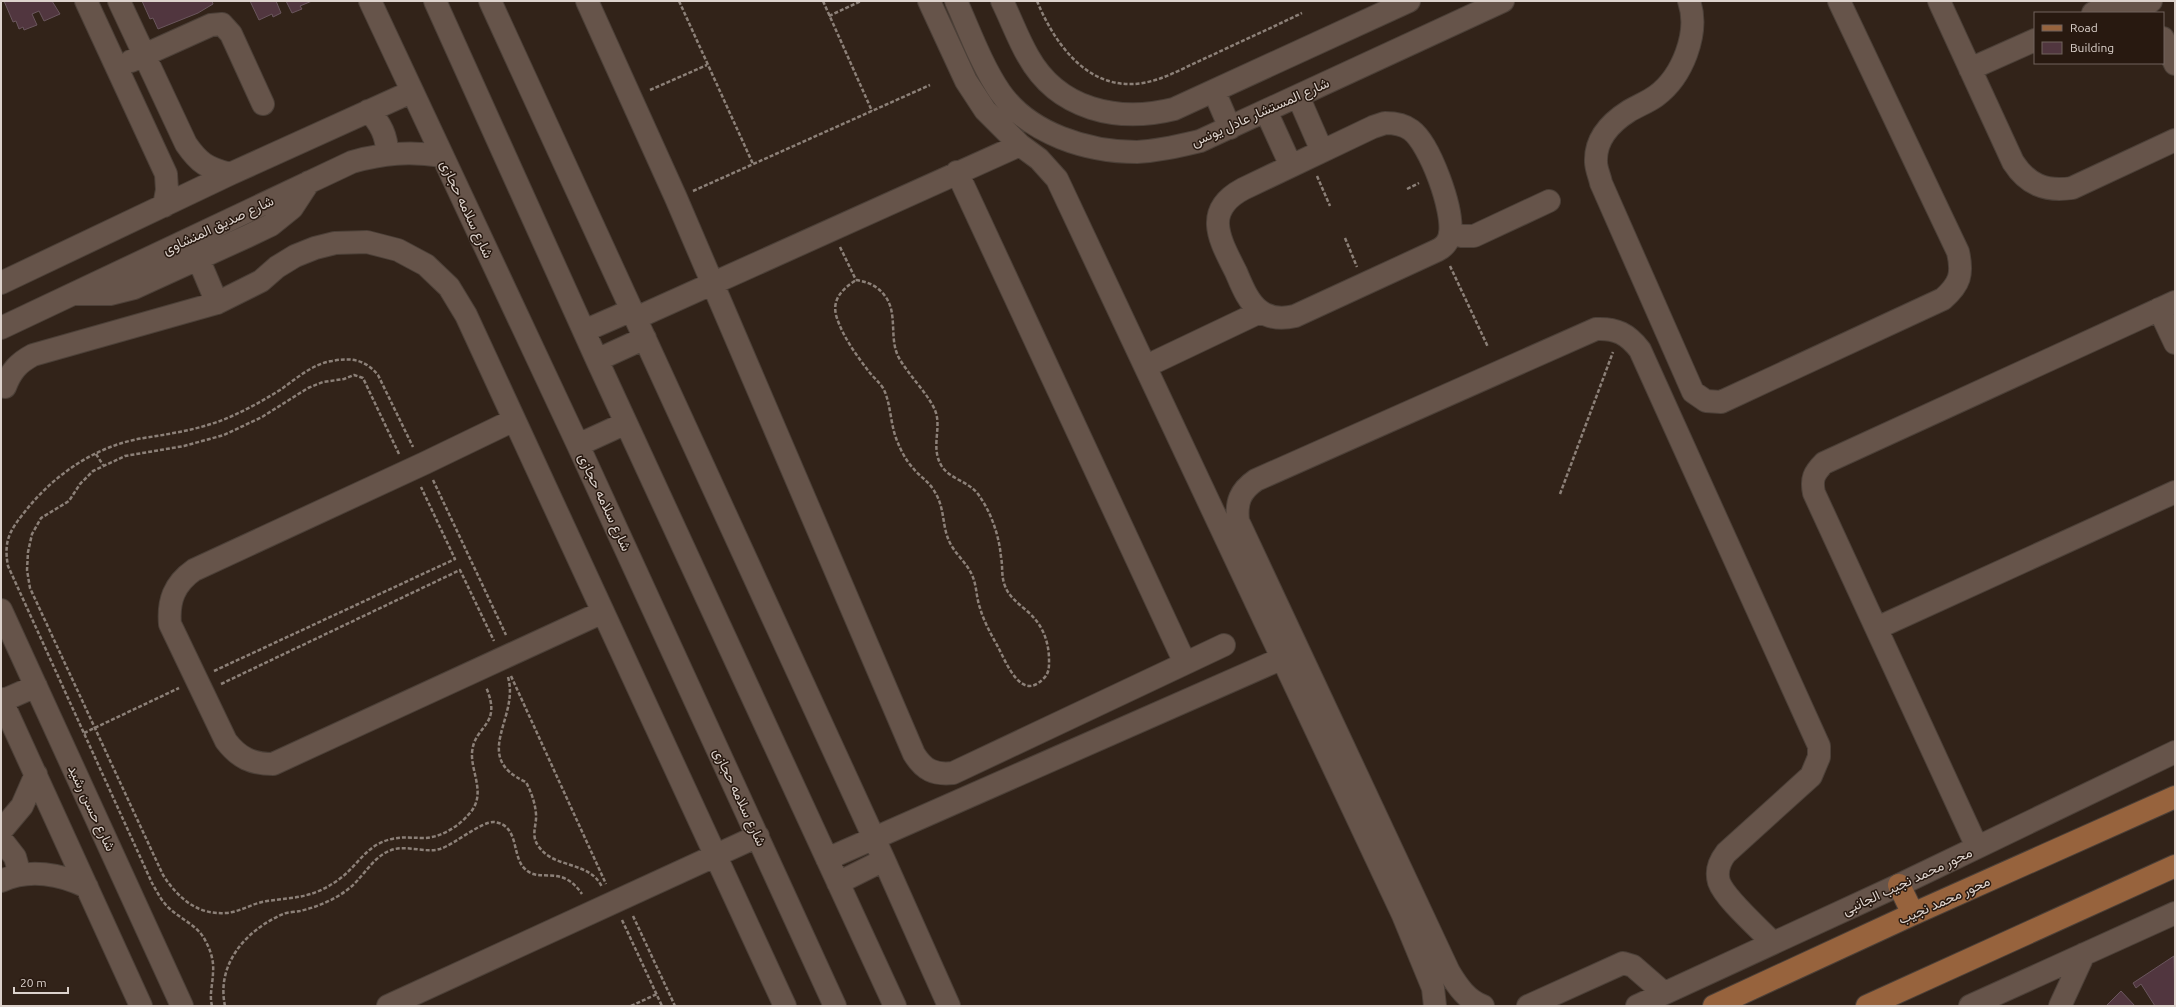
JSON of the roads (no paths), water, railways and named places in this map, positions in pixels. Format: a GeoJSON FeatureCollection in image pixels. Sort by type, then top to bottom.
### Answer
{"type":"FeatureCollection","features":[{"type":"Feature","properties":{"kind":"main road","name":"محور محمد نجيب"},"geometry":{"type":"LineString","coordinates":[[1714,1006],[1913,914],[2175,797]]}},
{"type":"Feature","properties":{"kind":"main road"},"geometry":{"type":"LineString","coordinates":[[1867,1006],[2175,866]]}},
{"type":"Feature","properties":{"kind":"main road"},"geometry":{"type":"LineString","coordinates":[[1900,885],[1913,914]]}},
{"type":"Feature","properties":{"kind":"street"},"geometry":{"type":"LineString","coordinates":[[86,1],[166,174],[167,190],[164,206]]}},
{"type":"Feature","properties":{"kind":"street"},"geometry":{"type":"LineString","coordinates":[[119,1],[186,144],[197,159],[212,170],[230,174]]}},
{"type":"Feature","properties":{"kind":"street","name":"شارع سلامه حجازى"},"geometry":{"type":"LineString","coordinates":[[370,1],[411,92],[578,445],[835,1006]]}},
{"type":"Feature","properties":{"kind":"street"},"geometry":{"type":"LineString","coordinates":[[435,1],[584,332],[895,1006]]}},
{"type":"Feature","properties":{"kind":"street"},"geometry":{"type":"LineString","coordinates":[[490,1],[874,838],[949,1006]]}},
{"type":"Feature","properties":{"kind":"street"},"geometry":{"type":"LineString","coordinates":[[587,1],[676,198],[908,740],[921,764],[930,771],[941,774],[953,773],[1224,645]]}},
{"type":"Feature","properties":{"kind":"street"},"geometry":{"type":"LineString","coordinates":[[929,1],[966,81],[985,110],[1020,145],[1039,159],[1056,179],[1403,915],[1433,988],[1435,1006]]}},
{"type":"Feature","properties":{"kind":"street","name":"شارع المستشار عادل يونس"},"geometry":{"type":"LineString","coordinates":[[956,1],[999,91],[1012,107],[1026,120],[1044,130],[1074,142],[1105,149],[1137,152],[1169,149],[1194,142],[1230,128],[1503,1]]}},
{"type":"Feature","properties":{"kind":"street"},"geometry":{"type":"LineString","coordinates":[[1002,1],[1028,57],[1043,77],[1062,94],[1084,106],[1108,114],[1133,116],[1154,114],[1174,109],[1409,1]]}},
{"type":"Feature","properties":{"kind":"street"},"geometry":{"type":"LineString","coordinates":[[1689,1],[1692,10],[1690,43],[1678,72],[1656,96],[1611,123],[1599,142],[1596,162],[1602,183],[1693,392],[1706,401],[1721,402],[1943,299],[1953,290],[1959,278],[1961,265],[1958,252],[1839,1]]}},
{"type":"Feature","properties":{"kind":"street"},"geometry":{"type":"LineString","coordinates":[[1939,1],[2013,162],[2020,173],[2031,183],[2044,189],[2058,190],[2072,188],[2175,140]]}},
{"type":"Feature","properties":{"kind":"street"},"geometry":{"type":"LineString","coordinates":[[2095,12],[2120,1]]}},
{"type":"Feature","properties":{"kind":"street"},"geometry":{"type":"LineString","coordinates":[[117,68],[211,25],[222,24],[231,34],[263,104]]}},
{"type":"Feature","properties":{"kind":"street"},"geometry":{"type":"LineString","coordinates":[[1970,69],[2034,40]]}},
{"type":"Feature","properties":{"kind":"street"},"geometry":{"type":"LineString","coordinates":[[2164,40],[2175,64]]}},
{"type":"Feature","properties":{"kind":"street"},"geometry":{"type":"LineString","coordinates":[[1214,91],[1230,128]]}},
{"type":"Feature","properties":{"kind":"street"},"geometry":{"type":"LineString","coordinates":[[1,283],[230,174],[411,92]]}},
{"type":"Feature","properties":{"kind":"street"},"geometry":{"type":"LineString","coordinates":[[1298,96],[1307,158]]}},
{"type":"Feature","properties":{"kind":"street"},"geometry":{"type":"LineString","coordinates":[[140,117],[167,104]]}},
{"type":"Feature","properties":{"kind":"street"},"geometry":{"type":"LineString","coordinates":[[368,111],[381,126],[387,144],[386,153]]}},
{"type":"Feature","properties":{"kind":"street"},"geometry":{"type":"LineString","coordinates":[[1266,111],[1307,158]]}},
{"type":"Feature","properties":{"kind":"street"},"geometry":{"type":"LineString","coordinates":[[1446,240],[1446,200],[1439,178],[1420,138],[1410,129],[1398,124],[1385,123],[1307,158],[1232,195],[1218,214],[1217,227],[1220,239],[1248,298],[1260,312],[1277,318],[1295,316],[1364,284],[1446,240],[1462,236],[1474,236],[1549,201]]}},
{"type":"Feature","properties":{"kind":"street"},"geometry":{"type":"LineString","coordinates":[[584,332],[712,284],[1020,145]]}},
{"type":"Feature","properties":{"kind":"street","name":"شارع صديق المنشاوى"},"geometry":{"type":"LineString","coordinates":[[1,328],[352,162],[386,153],[405,152],[442,156]]}},
{"type":"Feature","properties":{"kind":"street"},"geometry":{"type":"LineString","coordinates":[[958,172],[1185,663]]}},
{"type":"Feature","properties":{"kind":"street"},"geometry":{"type":"LineString","coordinates":[[72,294],[110,294],[134,288],[271,225],[292,208],[309,182]]}},
{"type":"Feature","properties":{"kind":"street"},"geometry":{"type":"LineString","coordinates":[[5,387],[10,373],[20,362],[33,355],[217,303],[261,281],[277,267],[295,256],[315,248],[335,243],[367,242],[398,250],[426,265],[449,287],[466,314],[785,1006]]}},
{"type":"Feature","properties":{"kind":"street"},"geometry":{"type":"LineString","coordinates":[[198,258],[217,303]]}},
{"type":"Feature","properties":{"kind":"street"},"geometry":{"type":"LineString","coordinates":[[1977,847],[1814,493],[1812,483],[1814,474],[1824,463],[2167,305],[2175,342]]}},
{"type":"Feature","properties":{"kind":"street"},"geometry":{"type":"LineString","coordinates":[[1157,361],[1260,312]]}},
{"type":"Feature","properties":{"kind":"street"},"geometry":{"type":"LineString","coordinates":[[1484,1006],[1466,996],[1456,985],[1449,972],[1238,521],[1236,509],[1242,492],[1256,480],[1596,328],[1609,328],[1621,332],[1632,339],[1640,350],[1819,746],[1819,757],[1811,776],[1726,853],[1719,867],[1718,875],[1723,889],[1773,943]]}},
{"type":"Feature","properties":{"kind":"street"},"geometry":{"type":"LineString","coordinates":[[597,360],[645,338]]}},
{"type":"Feature","properties":{"kind":"street"},"geometry":{"type":"LineString","coordinates":[[514,420],[415,468],[194,570],[176,587],[171,599],[169,612],[170,624],[226,741],[235,752],[246,760],[259,764],[273,764],[603,612]]}},
{"type":"Feature","properties":{"kind":"street"},"geometry":{"type":"LineString","coordinates":[[578,445],[626,423]]}},
{"type":"Feature","properties":{"kind":"street"},"geometry":{"type":"LineString","coordinates":[[1876,628],[2175,492]]}},
{"type":"Feature","properties":{"kind":"street","name":"شارع حسن رشيد"},"geometry":{"type":"LineString","coordinates":[[1,610],[182,1006]]}},
{"type":"Feature","properties":{"kind":"street"},"geometry":{"type":"LineString","coordinates":[[827,859],[1283,658]]}},
{"type":"Feature","properties":{"kind":"street"},"geometry":{"type":"LineString","coordinates":[[36,686],[2,700],[141,1006]]}},
{"type":"Feature","properties":{"kind":"street","name":"محور محمد نجيب الجانبى"},"geometry":{"type":"LineString","coordinates":[[1637,1006],[1900,885],[2175,752]]}},
{"type":"Feature","properties":{"kind":"street"},"geometry":{"type":"LineString","coordinates":[[1,831],[22,806],[36,774]]}},
{"type":"Feature","properties":{"kind":"street"},"geometry":{"type":"LineString","coordinates":[[388,1006],[758,836]]}},
{"type":"Feature","properties":{"kind":"street"},"geometry":{"type":"LineString","coordinates":[[1,839],[15,857],[11,878],[44,874],[55,875],[87,887]]}},
{"type":"Feature","properties":{"kind":"street"},"geometry":{"type":"LineString","coordinates":[[838,883],[884,860]]}},
{"type":"Feature","properties":{"kind":"street"},"geometry":{"type":"LineString","coordinates":[[1970,1006],[2175,913]]}},
{"type":"Feature","properties":{"kind":"street"},"geometry":{"type":"LineString","coordinates":[[2060,1006],[2084,954]]}},
{"type":"Feature","properties":{"kind":"street"},"geometry":{"type":"LineString","coordinates":[[1528,1006],[1623,963],[1633,966],[1664,993]]}}]}
